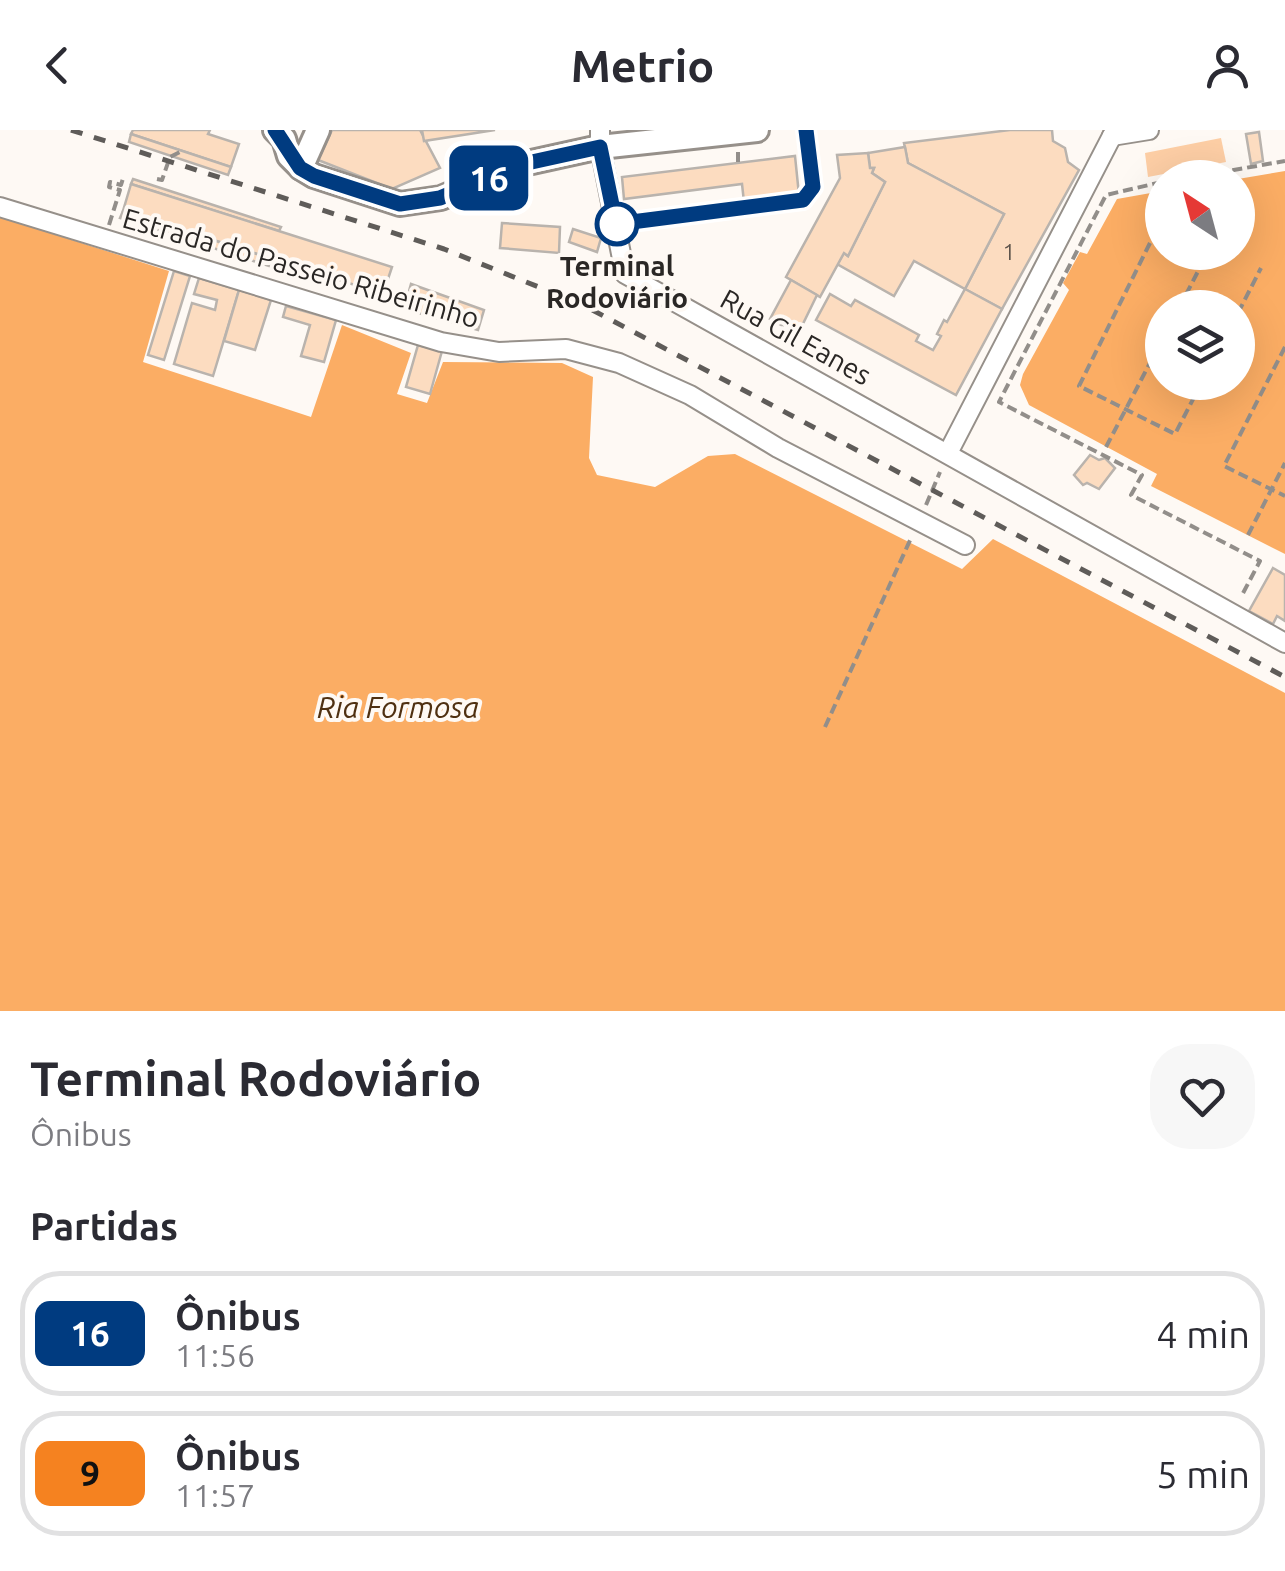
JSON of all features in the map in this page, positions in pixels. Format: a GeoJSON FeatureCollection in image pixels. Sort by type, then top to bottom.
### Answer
{"type":"FeatureCollection","features":[{"type":"Feature","properties":{"kind":"street"},"geometry":{"type":"LineString","coordinates":[[276,130],[300,168],[384,201],[410,204],[440,198],[518,165],[600,138],[757,130]]}},
{"type":"Feature","properties":{"kind":"street"},"geometry":{"type":"LineString","coordinates":[[300,168],[318,130]]}},
{"type":"Feature","properties":{"kind":"street"},"geometry":{"type":"LineString","coordinates":[[948,453],[1108,133],[1149,130]]}},
{"type":"Feature","properties":{"kind":"street","name":"Rua Gil Eanes"},"geometry":{"type":"LineString","coordinates":[[600,138],[625,274],[1285,643]]}},
{"type":"Feature","properties":{"kind":"street","name":"Estrada do Passeio Ribeirinho"},"geometry":{"type":"LineString","coordinates":[[0,207],[441,342],[499,352],[566,349],[619,363],[690,395],[778,448],[964,545]]}},
{"type":"Feature","properties":{"kind":"lane"},"geometry":{"type":"LineString","coordinates":[[616,224],[803,200],[813,187],[806,130]]}},
{"type":"Feature","properties":{"kind":"path"},"geometry":{"type":"LineString","coordinates":[[157,178],[162,180],[170,157],[182,151]]}},
{"type":"Feature","properties":{"kind":"path"},"geometry":{"type":"LineString","coordinates":[[1255,167],[1285,162]]}},
{"type":"Feature","properties":{"kind":"path"},"geometry":{"type":"LineString","coordinates":[[105,239],[120,190],[109,187],[110,182],[121,185],[124,174]]}},
{"type":"Feature","properties":{"kind":"path"},"geometry":{"type":"LineString","coordinates":[[1145,186],[1106,195],[999,402],[1142,475],[1131,495],[1260,561],[1231,614]]}},
{"type":"Feature","properties":{"kind":"path"},"geometry":{"type":"LineString","coordinates":[[1145,254],[1079,386],[1175,434],[1193,400]]}},
{"type":"Feature","properties":{"kind":"path"},"geometry":{"type":"LineString","coordinates":[[1250,290],[1261,268]]}},
{"type":"Feature","properties":{"kind":"path"},"geometry":{"type":"LineString","coordinates":[[1285,346],[1224,466],[1285,496]]}},
{"type":"Feature","properties":{"kind":"path"},"geometry":{"type":"LineString","coordinates":[[1106,447],[1145,372]]}},
{"type":"Feature","properties":{"kind":"path"},"geometry":{"type":"LineString","coordinates":[[825,727],[948,453]]}},
{"type":"Feature","properties":{"kind":"path"},"geometry":{"type":"LineString","coordinates":[[1248,535],[1285,462]]}},
{"type":"Feature","properties":{"kind":"shaded area"},"geometry":{"type":"Polygon","coordinates":[[[1221,138],[1226,160],[1146,160],[1145,153],[1221,138]]]}},
{"type":"Feature","properties":{"kind":"water"},"geometry":{"type":"Polygon","coordinates":[[[1285,171],[1285,554],[1151,486],[1157,474],[1029,405],[1020,385],[1023,374],[1069,290],[1063,283],[1080,252],[1087,254],[1117,199],[1145,194],[1145,270],[1255,270],[1255,176],[1285,171]]]}},
{"type":"Feature","properties":{"kind":"water","name":"Ria Formosa"},"geometry":{"type":"Polygon","coordinates":[[[0,217],[169,271],[143,362],[311,417],[342,325],[411,353],[397,394],[427,403],[443,362],[562,363],[593,377],[589,458],[597,475],[655,487],[708,456],[735,454],[962,569],[993,539],[1285,693],[1285,1011],[0,1011],[0,217]]]}},
{"type":"Feature","properties":{"kind":"building"},"geometry":{"type":"Polygon","coordinates":[[[133,130],[210,130],[208,134],[239,144],[231,167],[131,134],[133,130]]]}},
{"type":"Feature","properties":{"kind":"building"},"geometry":{"type":"Polygon","coordinates":[[[332,130],[420,130],[440,168],[392,189],[318,160],[332,130]]]}},
{"type":"Feature","properties":{"kind":"building"},"geometry":{"type":"Polygon","coordinates":[[[422,130],[495,130],[424,141],[422,130]]]}},
{"type":"Feature","properties":{"kind":"building"},"geometry":{"type":"Polygon","coordinates":[[[1010,130],[1052,130],[1053,141],[1065,148],[1068,162],[1079,170],[1002,309],[965,289],[1004,214],[908,163],[904,143],[1010,130]]]}},
{"type":"Feature","properties":{"kind":"building"},"geometry":{"type":"Polygon","coordinates":[[[1259,132],[1263,161],[1250,160],[1246,134],[1259,132]]]}},
{"type":"Feature","properties":{"kind":"building"},"geometry":{"type":"Polygon","coordinates":[[[131,134],[231,167],[228,175],[129,142],[131,134]]]}},
{"type":"Feature","properties":{"kind":"building"},"geometry":{"type":"Polygon","coordinates":[[[905,147],[908,163],[1004,214],[965,289],[914,261],[894,296],[837,264],[844,253],[848,256],[885,182],[872,173],[868,153],[905,147]]]}},
{"type":"Feature","properties":{"kind":"building"},"geometry":{"type":"Polygon","coordinates":[[[868,153],[872,173],[885,182],[848,256],[844,253],[820,297],[786,277],[840,178],[837,155],[868,153]]]}},
{"type":"Feature","properties":{"kind":"building"},"geometry":{"type":"Polygon","coordinates":[[[795,156],[799,195],[744,202],[742,184],[624,199],[622,177],[795,156]]]}},
{"type":"Feature","properties":{"kind":"building"},"geometry":{"type":"Polygon","coordinates":[[[133,179],[281,227],[279,231],[131,184],[133,179]]]}},
{"type":"Feature","properties":{"kind":"building"},"geometry":{"type":"Polygon","coordinates":[[[131,184],[392,267],[383,294],[123,211],[131,184]]]}},
{"type":"Feature","properties":{"kind":"building"},"geometry":{"type":"Polygon","coordinates":[[[123,211],[272,259],[269,266],[120,218],[123,211]]]}},
{"type":"Feature","properties":{"kind":"building"},"geometry":{"type":"Polygon","coordinates":[[[502,223],[560,227],[559,253],[500,248],[502,223]]]}},
{"type":"Feature","properties":{"kind":"building"},"geometry":{"type":"Polygon","coordinates":[[[573,229],[601,238],[597,252],[569,242],[573,229]]]}},
{"type":"Feature","properties":{"kind":"building"},"geometry":{"type":"Polygon","coordinates":[[[174,271],[190,276],[164,360],[148,355],[174,271]]]}},
{"type":"Feature","properties":{"kind":"building"},"geometry":{"type":"Polygon","coordinates":[[[199,278],[239,290],[213,376],[174,364],[192,303],[215,310],[217,300],[194,294],[199,278]]]}},
{"type":"Feature","properties":{"kind":"building"},"geometry":{"type":"Polygon","coordinates":[[[791,280],[817,295],[798,334],[770,319],[791,280]]]}},
{"type":"Feature","properties":{"kind":"building"},"geometry":{"type":"Polygon","coordinates":[[[411,284],[484,310],[478,330],[404,309],[411,284]]]}},
{"type":"Feature","properties":{"kind":"building"},"geometry":{"type":"Polygon","coordinates":[[[965,289],[1002,309],[956,395],[816,320],[830,294],[851,306],[855,300],[919,335],[916,341],[933,350],[944,320],[947,322],[965,289]]]}},
{"type":"Feature","properties":{"kind":"building"},"geometry":{"type":"Polygon","coordinates":[[[239,290],[271,300],[255,350],[224,341],[239,290]]]}},
{"type":"Feature","properties":{"kind":"building"},"geometry":{"type":"Polygon","coordinates":[[[286,306],[336,320],[324,362],[301,356],[310,325],[283,317],[286,306]]]}},
{"type":"Feature","properties":{"kind":"building"},"geometry":{"type":"Polygon","coordinates":[[[418,345],[442,351],[430,394],[406,387],[418,345]]]}},
{"type":"Feature","properties":{"kind":"building"},"geometry":{"type":"Polygon","coordinates":[[[1090,455],[1099,460],[1105,458],[1115,468],[1099,489],[1083,485],[1074,475],[1090,455]]]}},
{"type":"Feature","properties":{"kind":"building"},"geometry":{"type":"Polygon","coordinates":[[[1273,568],[1285,575],[1285,621],[1277,616],[1273,624],[1249,611],[1273,568]]]}},
{"type":"Feature","properties":{"kind":"railway"},"geometry":{"type":"LineString","coordinates":[[71,130],[444,249],[581,304],[1285,677]]}},
{"type":"Feature","properties":{"kind":"bus line","name":"16"},"geometry":{"type":"LineString","coordinates":[[275,130],[284,138],[290,156],[300,168],[400,204],[440,198],[518,165],[600,147],[616,224],[803,200],[813,187],[806,130]]}},
{"type":"Feature","properties":{"kind":"place","name":"Terminal Rodoviário"},"geometry":{"type":"Point","coordinates":[617,224]}}]}
